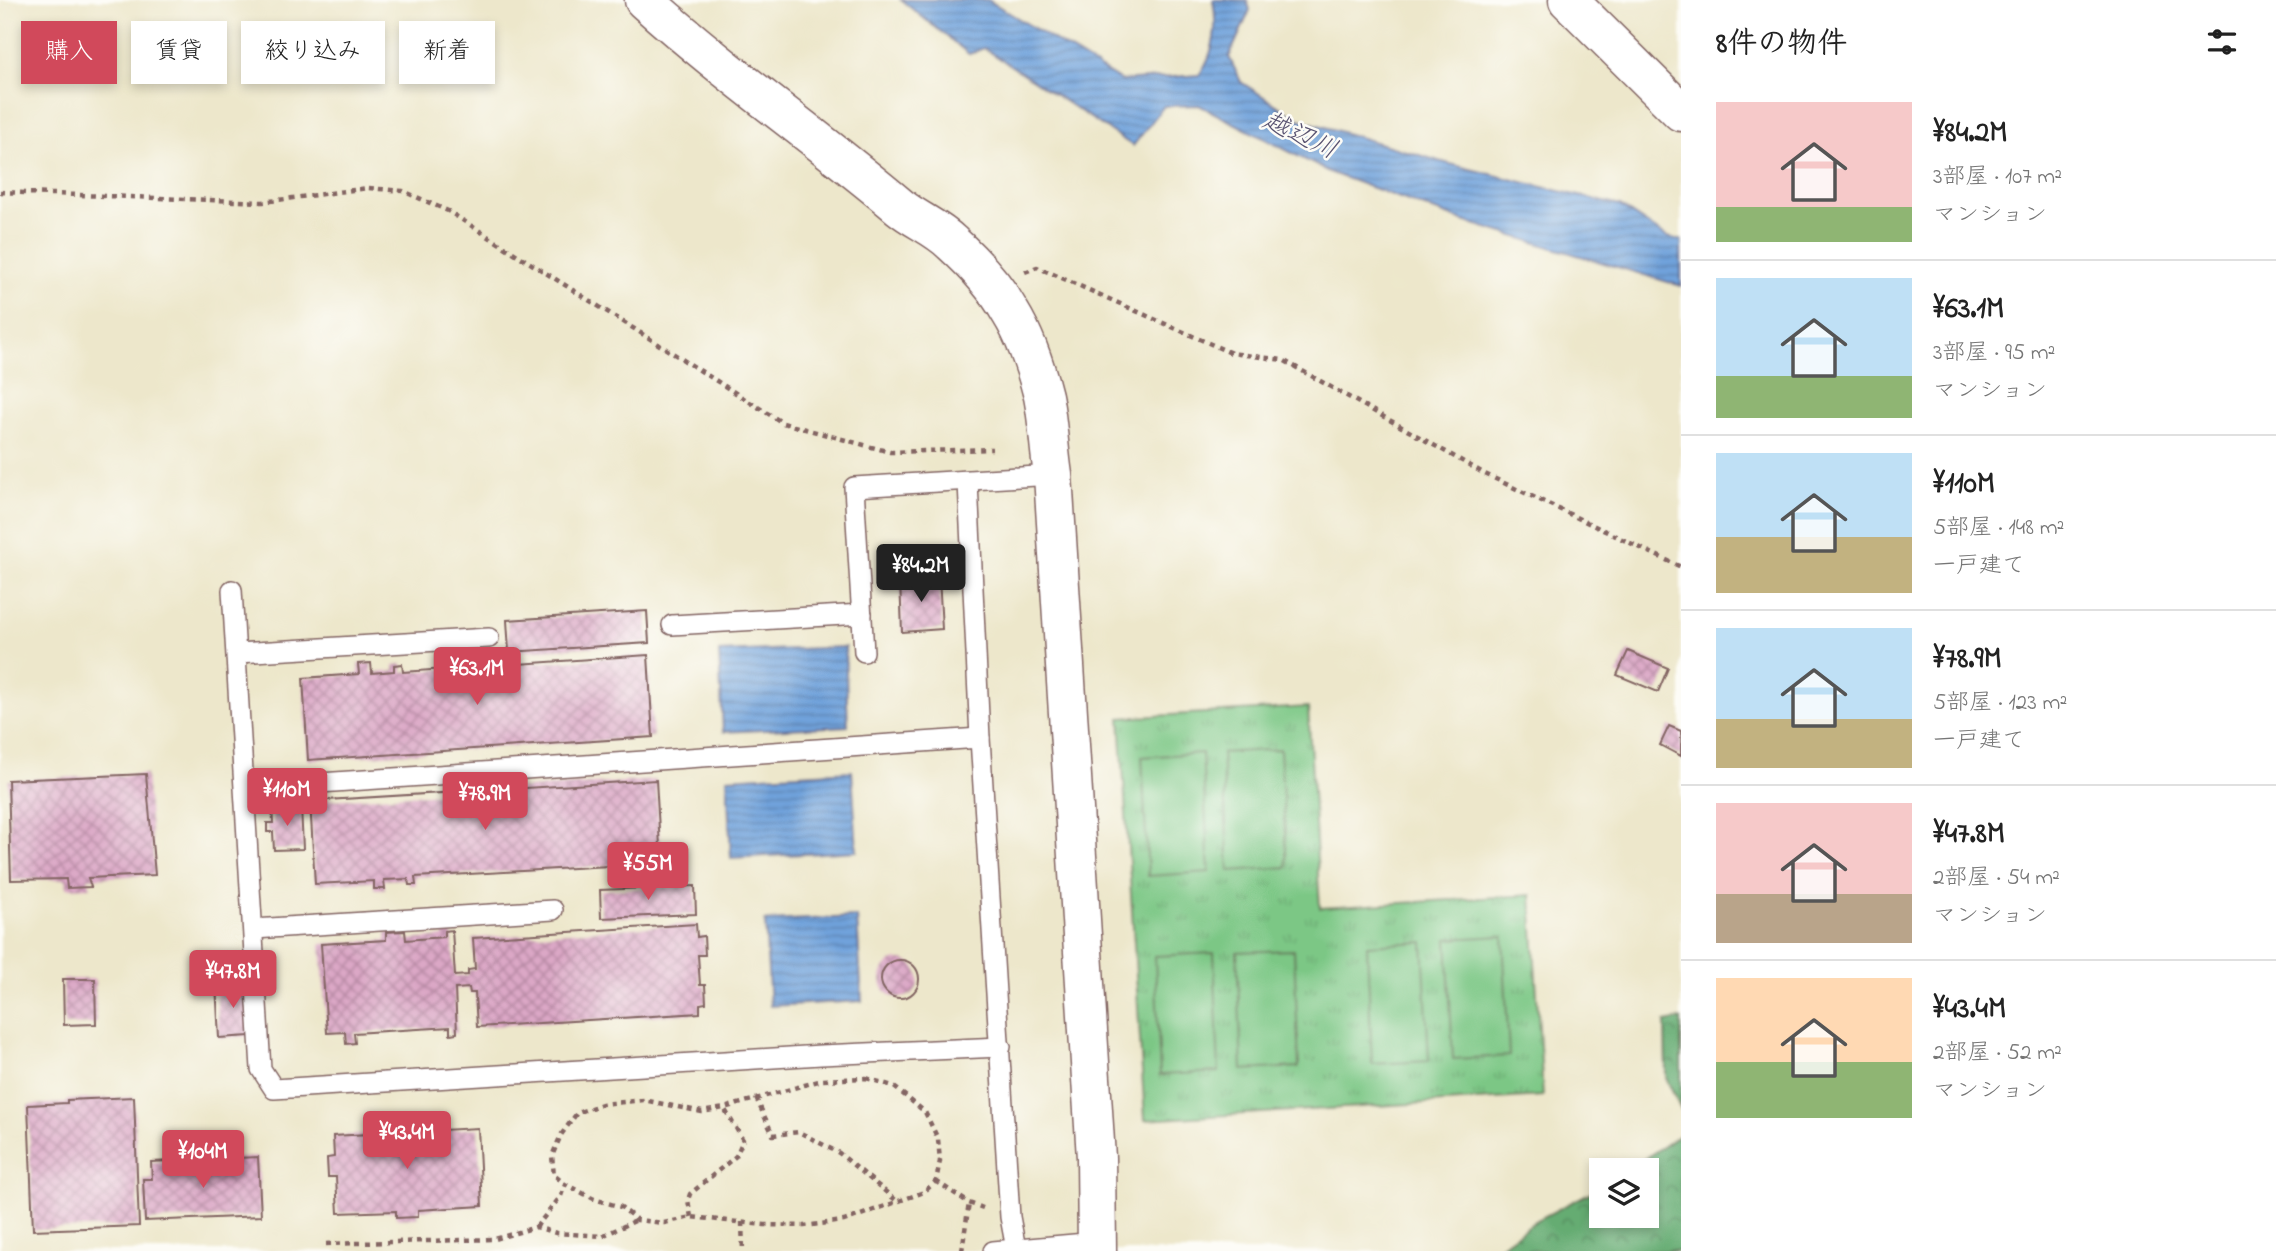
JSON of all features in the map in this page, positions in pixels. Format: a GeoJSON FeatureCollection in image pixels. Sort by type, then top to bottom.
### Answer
{"type":"FeatureCollection","features":[{"type":"Feature","properties":{"kind":"street"},"geometry":{"type":"LineString","coordinates":[[644,0],[693,44],[777,111],[855,169],[903,210],[951,242],[993,288],[1011,313],[1028,352],[1043,397],[1053,475],[1096,1158],[1097,1247]]}},
{"type":"Feature","properties":{"kind":"street"},"geometry":{"type":"LineString","coordinates":[[1568,0],[1681,112]]}},
{"type":"Feature","properties":{"kind":"lane"},"geometry":{"type":"LineString","coordinates":[[864,652],[854,487],[1053,475]]}},
{"type":"Feature","properties":{"kind":"lane"},"geometry":{"type":"LineString","coordinates":[[968,482],[980,738],[1010,1217],[1016,1249]]}},
{"type":"Feature","properties":{"kind":"lane"},"geometry":{"type":"LineString","coordinates":[[232,590],[261,1069],[274,1089],[821,1055],[1001,1047]]}},
{"type":"Feature","properties":{"kind":"lane"},"geometry":{"type":"LineString","coordinates":[[672,625],[862,614]]}},
{"type":"Feature","properties":{"kind":"lane"},"geometry":{"type":"LineString","coordinates":[[237,653],[489,638]]}},
{"type":"Feature","properties":{"kind":"lane"},"geometry":{"type":"LineString","coordinates":[[246,788],[980,738]]}},
{"type":"Feature","properties":{"kind":"lane"},"geometry":{"type":"LineString","coordinates":[[254,929],[554,910]]}},
{"type":"Feature","properties":{"kind":"lane"},"geometry":{"type":"LineString","coordinates":[[993,1251],[1097,1247]]}},
{"type":"Feature","properties":{"kind":"path"},"geometry":{"type":"LineString","coordinates":[[0,192],[263,202],[368,188],[403,191],[448,211],[783,422],[890,452],[996,449]]}},
{"type":"Feature","properties":{"kind":"path"},"geometry":{"type":"LineString","coordinates":[[993,288],[1037,267],[1231,353],[1283,360],[1485,474],[1681,567]]}},
{"type":"Feature","properties":{"kind":"path"},"geometry":{"type":"LineString","coordinates":[[536,1227],[556,1233],[602,1236],[637,1220],[664,1223],[691,1217],[804,1226],[844,1221],[924,1192],[936,1181],[940,1161],[938,1139],[925,1112],[892,1086],[866,1079],[821,1080],[702,1112],[644,1100],[602,1104],[577,1113],[561,1135],[552,1156],[554,1175],[594,1199],[621,1207],[637,1220]]}},
{"type":"Feature","properties":{"kind":"path"},"geometry":{"type":"LineString","coordinates":[[756,1098],[773,1135],[799,1132],[839,1153],[898,1202]]}},
{"type":"Feature","properties":{"kind":"path"},"geometry":{"type":"LineString","coordinates":[[691,1217],[688,1200],[690,1194],[736,1156],[743,1140],[724,1108]]}},
{"type":"Feature","properties":{"kind":"path"},"geometry":{"type":"LineString","coordinates":[[936,1181],[969,1203],[1010,1217]]}},
{"type":"Feature","properties":{"kind":"path"},"geometry":{"type":"LineString","coordinates":[[326,1244],[495,1240],[536,1227],[561,1196],[565,1184]]}},
{"type":"Feature","properties":{"kind":"path"},"geometry":{"type":"LineString","coordinates":[[962,1251],[969,1203]]}},
{"type":"Feature","properties":{"kind":"path"},"geometry":{"type":"LineString","coordinates":[[742,1222],[743,1251]]}},
{"type":"Feature","properties":{"kind":"green space"},"geometry":{"type":"Polygon","coordinates":[[[1308,707],[1320,908],[1531,895],[1543,1096],[1145,1120],[1120,718],[1308,707]]]}},
{"type":"Feature","properties":{"kind":"green space"},"geometry":{"type":"Polygon","coordinates":[[[1280,749],[1287,867],[1229,871],[1222,753],[1280,749]]]}},
{"type":"Feature","properties":{"kind":"green space"},"geometry":{"type":"Polygon","coordinates":[[[1202,753],[1209,872],[1148,876],[1142,757],[1202,753]]]}},
{"type":"Feature","properties":{"kind":"green space"},"geometry":{"type":"Polygon","coordinates":[[[1503,936],[1509,1056],[1453,1059],[1447,939],[1503,936]]]}},
{"type":"Feature","properties":{"kind":"green space"},"geometry":{"type":"Polygon","coordinates":[[[1423,942],[1429,1061],[1372,1064],[1367,945],[1423,942]]]}},
{"type":"Feature","properties":{"kind":"green space"},"geometry":{"type":"Polygon","coordinates":[[[1294,950],[1299,1067],[1242,1070],[1237,952],[1294,950]]]}},
{"type":"Feature","properties":{"kind":"green space"},"geometry":{"type":"Polygon","coordinates":[[[1214,953],[1219,1072],[1160,1075],[1155,956],[1214,953]]]}},
{"type":"Feature","properties":{"kind":"green space"},"geometry":{"type":"Polygon","coordinates":[[[1681,1019],[1681,1110],[1666,1078],[1665,1022],[1681,1019]]]}},
{"type":"Feature","properties":{"kind":"green space"},"geometry":{"type":"Polygon","coordinates":[[[1681,1134],[1681,1251],[1493,1251],[1537,1220],[1589,1193],[1589,1228],[1659,1228],[1659,1158],[1646,1158],[1681,1134]]]}},
{"type":"Feature","properties":{"kind":"water","name":"越辺川"},"geometry":{"type":"Polygon","coordinates":[[[901,0],[988,0],[1121,81],[1199,75],[1209,58],[1214,39],[1213,0],[1247,0],[1250,10],[1229,57],[1241,82],[1298,119],[1446,163],[1620,206],[1667,237],[1681,240],[1681,286],[1463,221],[1329,172],[1199,105],[1164,106],[1133,146],[984,48],[969,54],[901,0]]]}},
{"type":"Feature","properties":{"kind":"water"},"geometry":{"type":"Polygon","coordinates":[[[845,647],[848,726],[723,732],[719,652],[845,647]]]}},
{"type":"Feature","properties":{"kind":"water"},"geometry":{"type":"Polygon","coordinates":[[[852,771],[857,851],[731,858],[727,778],[852,771]]]}},
{"type":"Feature","properties":{"kind":"water"},"geometry":{"type":"Polygon","coordinates":[[[857,917],[862,1001],[770,1006],[765,921],[857,917]]]}},
{"type":"Feature","properties":{"kind":"building"},"geometry":{"type":"Polygon","coordinates":[[[939,577],[942,629],[902,632],[900,579],[939,577]]]}},
{"type":"Feature","properties":{"kind":"building"},"geometry":{"type":"Polygon","coordinates":[[[647,611],[649,643],[509,652],[507,620],[647,611]]]}},
{"type":"Feature","properties":{"kind":"building"},"geometry":{"type":"Polygon","coordinates":[[[1628,651],[1668,668],[1658,692],[1617,675],[1628,651]]]}},
{"type":"Feature","properties":{"kind":"building"},"geometry":{"type":"Polygon","coordinates":[[[648,655],[653,737],[308,760],[303,678],[359,674],[358,664],[371,663],[372,673],[394,671],[394,665],[402,664],[403,672],[648,655]]]}},
{"type":"Feature","properties":{"kind":"building"},"geometry":{"type":"Polygon","coordinates":[[[1669,726],[1681,731],[1681,756],[1660,745],[1669,726]]]}},
{"type":"Feature","properties":{"kind":"building"},"geometry":{"type":"Polygon","coordinates":[[[146,774],[155,875],[88,878],[91,887],[67,888],[66,879],[11,880],[8,780],[146,774]]]}},
{"type":"Feature","properties":{"kind":"building"},"geometry":{"type":"Polygon","coordinates":[[[656,780],[661,863],[415,877],[416,885],[409,885],[408,879],[384,880],[385,889],[374,889],[374,881],[315,884],[310,801],[656,780]]]}},
{"type":"Feature","properties":{"kind":"building"},"geometry":{"type":"Polygon","coordinates":[[[301,806],[303,849],[274,850],[273,832],[267,832],[267,823],[273,823],[272,807],[301,806]]]}},
{"type":"Feature","properties":{"kind":"building"},"geometry":{"type":"Polygon","coordinates":[[[695,886],[696,914],[601,918],[600,890],[695,886]]]}},
{"type":"Feature","properties":{"kind":"building"},"geometry":{"type":"Polygon","coordinates":[[[696,924],[697,937],[704,936],[705,955],[698,955],[700,985],[705,985],[706,1003],[700,1004],[700,1013],[477,1027],[475,993],[470,993],[469,988],[455,989],[457,1033],[450,1034],[450,1027],[354,1033],[355,1043],[346,1044],[345,1032],[327,1033],[321,944],[386,940],[386,932],[405,931],[406,940],[444,937],[444,931],[452,930],[455,976],[468,975],[468,970],[475,969],[473,938],[696,924]]]}},
{"type":"Feature","properties":{"kind":"building"},"geometry":{"type":"Polygon","coordinates":[[[900,960],[913,966],[919,979],[913,992],[900,998],[887,992],[881,979],[887,966],[900,960]]]}},
{"type":"Feature","properties":{"kind":"building"},"geometry":{"type":"Polygon","coordinates":[[[63,979],[95,979],[96,1024],[64,1025],[63,979]]]}},
{"type":"Feature","properties":{"kind":"building"},"geometry":{"type":"Polygon","coordinates":[[[247,982],[250,1036],[219,1038],[216,984],[247,982]]]}},
{"type":"Feature","properties":{"kind":"building"},"geometry":{"type":"Polygon","coordinates":[[[134,1097],[139,1226],[33,1230],[28,1105],[134,1097]]]}},
{"type":"Feature","properties":{"kind":"building"},"geometry":{"type":"Polygon","coordinates":[[[478,1128],[482,1206],[418,1210],[418,1217],[396,1218],[396,1211],[338,1213],[336,1177],[328,1177],[327,1158],[334,1157],[333,1136],[478,1128]]]}},
{"type":"Feature","properties":{"kind":"building"},"geometry":{"type":"Polygon","coordinates":[[[258,1157],[261,1216],[145,1221],[143,1179],[152,1179],[151,1162],[258,1157]]]}}]}
